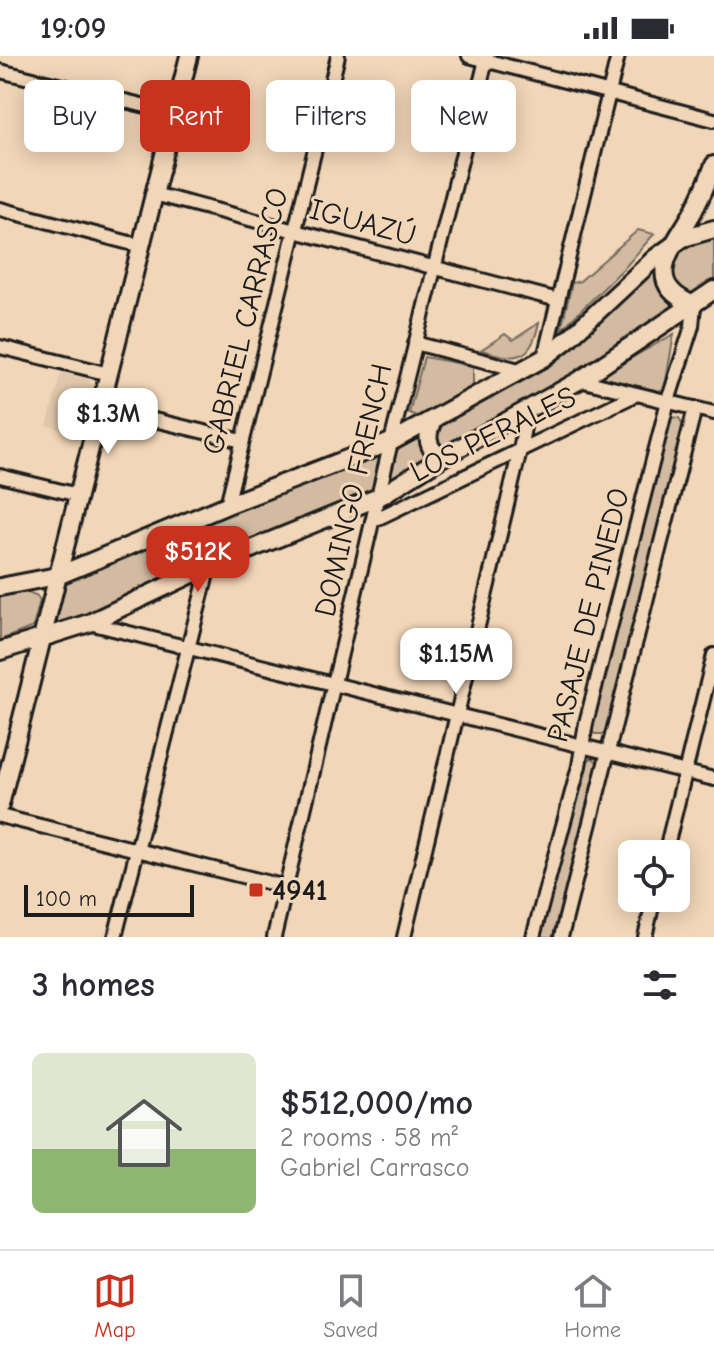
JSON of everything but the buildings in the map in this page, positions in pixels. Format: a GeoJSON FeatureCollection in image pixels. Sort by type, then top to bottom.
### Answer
{"type":"FeatureCollection","features":[{"type":"Feature","properties":{"kind":"main road"},"geometry":{"type":"LineString","coordinates":[[183,80],[189,56]]}},
{"type":"Feature","properties":{"kind":"main road"},"geometry":{"type":"LineString","coordinates":[[0,805],[165,152]]}},
{"type":"Feature","properties":{"kind":"main road"},"geometry":{"type":"LineString","coordinates":[[694,305],[680,298],[665,281],[664,266],[714,165]]}},
{"type":"Feature","properties":{"kind":"main road"},"geometry":{"type":"LineString","coordinates":[[0,587],[57,576],[227,505],[391,442],[544,358],[673,244],[714,229]]}},
{"type":"Feature","properties":{"kind":"main road"},"geometry":{"type":"LineString","coordinates":[[695,234],[714,241]]}},
{"type":"Feature","properties":{"kind":"main road"},"geometry":{"type":"LineString","coordinates":[[0,651],[89,623],[209,566],[379,497],[580,380],[713,291]]}},
{"type":"Feature","properties":{"kind":"main road"},"geometry":{"type":"LineString","coordinates":[[434,419],[428,442],[436,454],[443,457]]}},
{"type":"Feature","properties":{"kind":"street","name":"GABRIEL CARRASCO"},"geometry":{"type":"LineString","coordinates":[[227,505],[338,56]]}},
{"type":"Feature","properties":{"kind":"street"},"geometry":{"type":"LineString","coordinates":[[469,56],[714,120]]}},
{"type":"Feature","properties":{"kind":"street"},"geometry":{"type":"LineString","coordinates":[[544,358],[618,56]]}},
{"type":"Feature","properties":{"kind":"street","name":"DOMINGO FRENCH"},"geometry":{"type":"LineString","coordinates":[[274,937],[486,58]]}},
{"type":"Feature","properties":{"kind":"street"},"geometry":{"type":"LineString","coordinates":[[0,71],[140,105]]}},
{"type":"Feature","properties":{"kind":"street","name":"IGUAZÚ"},"geometry":{"type":"LineString","coordinates":[[154,194],[558,300]]}},
{"type":"Feature","properties":{"kind":"street"},"geometry":{"type":"LineString","coordinates":[[0,209],[141,246]]}},
{"type":"Feature","properties":{"kind":"street","name":"PASAJE DE PINEDO"},"geometry":{"type":"LineString","coordinates":[[533,937],[668,401],[692,326],[694,305]]}},
{"type":"Feature","properties":{"kind":"street"},"geometry":{"type":"LineString","coordinates":[[415,343],[523,371]]}},
{"type":"Feature","properties":{"kind":"street"},"geometry":{"type":"LineString","coordinates":[[0,347],[109,374]]}},
{"type":"Feature","properties":{"kind":"street"},"geometry":{"type":"LineString","coordinates":[[580,380],[714,413]]}},
{"type":"Feature","properties":{"kind":"street","name":"LOS PERALES"},"geometry":{"type":"LineString","coordinates":[[372,521],[637,394]]}},
{"type":"Feature","properties":{"kind":"street"},"geometry":{"type":"LineString","coordinates":[[100,407],[242,441]]}},
{"type":"Feature","properties":{"kind":"street"},"geometry":{"type":"LineString","coordinates":[[561,937],[695,408]]}},
{"type":"Feature","properties":{"kind":"street"},"geometry":{"type":"LineString","coordinates":[[404,937],[527,411]]}},
{"type":"Feature","properties":{"kind":"street"},"geometry":{"type":"LineString","coordinates":[[0,476],[78,495]]}},
{"type":"Feature","properties":{"kind":"street"},"geometry":{"type":"LineString","coordinates":[[115,937],[209,566]]}},
{"type":"Feature","properties":{"kind":"street"},"geometry":{"type":"LineString","coordinates":[[89,623],[714,779]]}},
{"type":"Feature","properties":{"kind":"street"},"geometry":{"type":"LineString","coordinates":[[668,840],[714,655]]}},
{"type":"Feature","properties":{"kind":"street"},"geometry":{"type":"LineString","coordinates":[[0,816],[286,887]]}},
{"type":"Feature","properties":{"kind":"street"},"geometry":{"type":"LineString","coordinates":[[645,937],[651,912]]}},
{"type":"Feature","properties":{"kind":"shaded area"},"geometry":{"type":"Polygon","coordinates":[[[714,229],[714,290],[379,497],[42,639],[57,576],[391,442],[523,371],[655,258],[714,229]]]}},
{"type":"Feature","properties":{"kind":"shaded area"},"geometry":{"type":"Polygon","coordinates":[[[638,230],[654,234],[561,330],[572,283],[580,281],[638,230]]]}},
{"type":"Feature","properties":{"kind":"shaded area"},"geometry":{"type":"Polygon","coordinates":[[[539,323],[531,346],[520,355],[504,356],[481,350],[505,334],[513,340],[539,323]]]}},
{"type":"Feature","properties":{"kind":"shaded area"},"geometry":{"type":"Polygon","coordinates":[[[674,334],[664,392],[598,377],[674,334]]]}},
{"type":"Feature","properties":{"kind":"shaded area"},"geometry":{"type":"Polygon","coordinates":[[[424,357],[473,366],[473,391],[422,418],[409,413],[424,357]]]}},
{"type":"Feature","properties":{"kind":"shaded area"},"geometry":{"type":"Polygon","coordinates":[[[61,373],[88,379],[94,388],[82,435],[47,426],[61,373]]]}},
{"type":"Feature","properties":{"kind":"shaded area"},"geometry":{"type":"Polygon","coordinates":[[[679,418],[685,428],[606,734],[595,734],[590,725],[667,419],[679,418]]]}},
{"type":"Feature","properties":{"kind":"shaded area"},"geometry":{"type":"Polygon","coordinates":[[[23,591],[36,595],[40,600],[33,627],[0,640],[0,596],[23,591]]]}},
{"type":"Feature","properties":{"kind":"shaded area"},"geometry":{"type":"Polygon","coordinates":[[[592,758],[600,768],[557,937],[538,937],[584,763],[592,758]]]}},
{"type":"Feature","properties":{"kind":"place","name":"4941"},"geometry":{"type":"Point","coordinates":[256,890]}}]}
